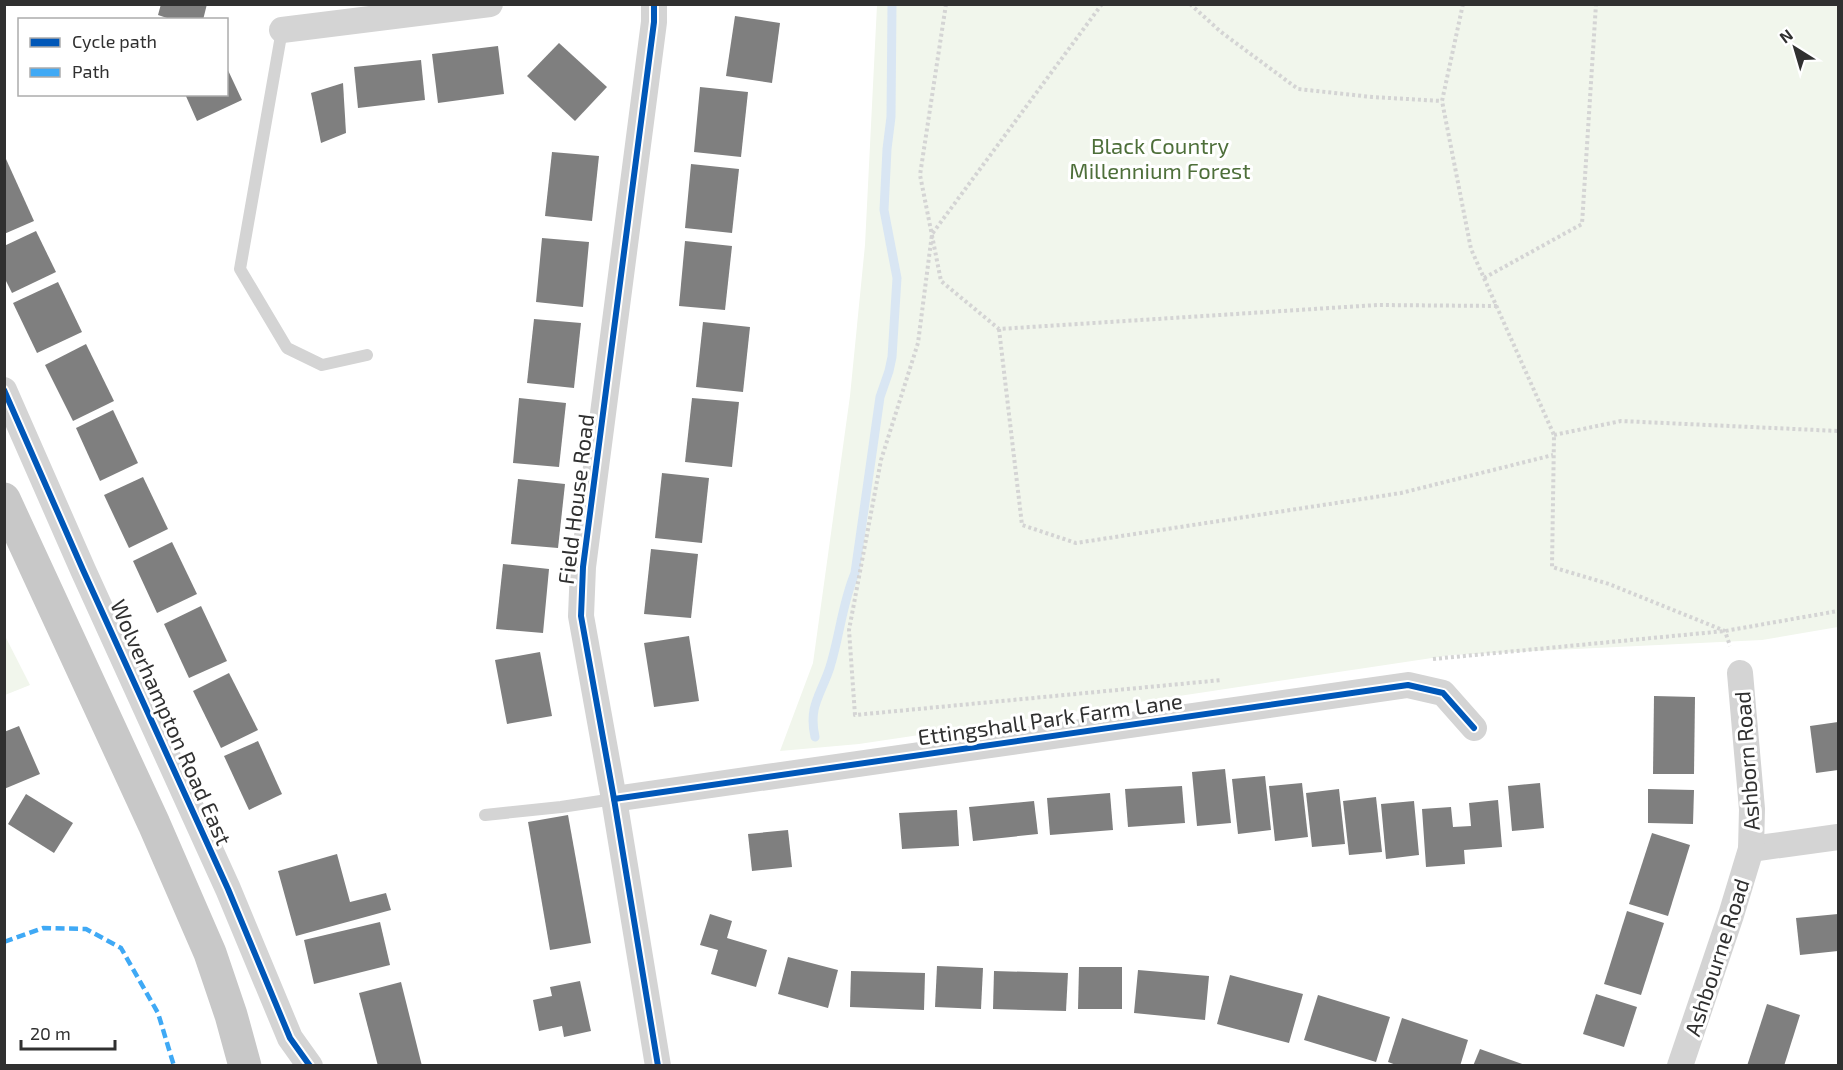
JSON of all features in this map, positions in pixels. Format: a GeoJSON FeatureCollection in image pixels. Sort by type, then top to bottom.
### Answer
{"type":"FeatureCollection","features":[{"type":"Feature","properties":{"kind":"main road"},"geometry":{"type":"LineString","coordinates":[[4,499],[154,824],[210,953],[245,1065]]}},
{"type":"Feature","properties":{"kind":"street"},"geometry":{"type":"LineString","coordinates":[[282,30],[490,4]]}},
{"type":"Feature","properties":{"kind":"street","name":"Field House Road"},"geometry":{"type":"LineString","coordinates":[[654,4],[654,22],[583,567],[581,616],[658,1065]]}},
{"type":"Feature","properties":{"kind":"street","name":"Wolverhampton Road East"},"geometry":{"type":"LineString","coordinates":[[4,390],[228,889],[290,1038],[310,1065]]}},
{"type":"Feature","properties":{"kind":"street","name":"Ashborn Road"},"geometry":{"type":"LineString","coordinates":[[1740,673],[1752,809],[1750,849]]}},
{"type":"Feature","properties":{"kind":"street","name":"Ettingshall Park Farm Lane"},"geometry":{"type":"LineString","coordinates":[[614,799],[1408,685],[1443,693],[1474,728]]}},
{"type":"Feature","properties":{"kind":"street"},"geometry":{"type":"LineString","coordinates":[[1750,849],[1839,837]]}},
{"type":"Feature","properties":{"kind":"street","name":"Ashbourne Road"},"geometry":{"type":"LineString","coordinates":[[1680,1065],[1731,915],[1750,849]]}},
{"type":"Feature","properties":{"kind":"lane"},"geometry":{"type":"LineString","coordinates":[[282,30],[240,268],[286,348],[322,365],[367,355]]}},
{"type":"Feature","properties":{"kind":"lane"},"geometry":{"type":"LineString","coordinates":[[485,815],[614,799]]}},
{"type":"Feature","properties":{"kind":"path"},"geometry":{"type":"LineString","coordinates":[[946,4],[920,175],[941,281],[999,329],[1377,305],[1497,306]]}},
{"type":"Feature","properties":{"kind":"path"},"geometry":{"type":"LineString","coordinates":[[855,715],[849,630],[881,460],[918,343],[932,234],[1102,4]]}},
{"type":"Feature","properties":{"kind":"path"},"geometry":{"type":"LineString","coordinates":[[1190,4],[1221,32],[1298,88],[1372,97],[1442,101]]}},
{"type":"Feature","properties":{"kind":"path"},"geometry":{"type":"LineString","coordinates":[[1463,4],[1442,101],[1471,249],[1554,435],[1552,567],[1609,584],[1725,631],[1839,611]]}},
{"type":"Feature","properties":{"kind":"path"},"geometry":{"type":"LineString","coordinates":[[1484,278],[1582,225],[1596,4]]}},
{"type":"Feature","properties":{"kind":"path"},"geometry":{"type":"LineString","coordinates":[[999,329],[1023,525],[1076,543],[1401,493],[1553,455]]}},
{"type":"Feature","properties":{"kind":"path"},"geometry":{"type":"LineString","coordinates":[[1554,435],[1621,421],[1839,431]]}},
{"type":"Feature","properties":{"kind":"green space","name":"Black Country Millennium Forest"},"geometry":{"type":"Polygon","coordinates":[[[877,5],[1838,5],[1838,627],[1762,640],[1452,655],[859,744],[780,751],[813,663],[850,396],[865,245],[877,5]]]}},
{"type":"Feature","properties":{"kind":"green space"},"geometry":{"type":"Polygon","coordinates":[[[4,634],[30,685],[5,695],[4,695],[4,634]]]}},
{"type":"Feature","properties":{"kind":"building"},"geometry":{"type":"Polygon","coordinates":[[[161,4],[207,4],[204,18],[167,18],[158,15],[161,4]]]}},
{"type":"Feature","properties":{"kind":"building"},"geometry":{"type":"Polygon","coordinates":[[[735,16],[780,23],[772,83],[726,76],[735,16]]]}},
{"type":"Feature","properties":{"kind":"building"},"geometry":{"type":"Polygon","coordinates":[[[559,43],[607,87],[575,121],[527,76],[559,43]]]}},
{"type":"Feature","properties":{"kind":"building"},"geometry":{"type":"Polygon","coordinates":[[[498,46],[504,94],[438,103],[432,54],[498,46]]]}},
{"type":"Feature","properties":{"kind":"building"},"geometry":{"type":"Polygon","coordinates":[[[421,60],[425,100],[358,108],[354,67],[421,60]]]}},
{"type":"Feature","properties":{"kind":"building"},"geometry":{"type":"Polygon","coordinates":[[[228,70],[242,100],[197,121],[186,96],[228,96],[228,70]]]}},
{"type":"Feature","properties":{"kind":"building"},"geometry":{"type":"Polygon","coordinates":[[[343,83],[346,133],[321,143],[311,93],[343,83]]]}},
{"type":"Feature","properties":{"kind":"building"},"geometry":{"type":"Polygon","coordinates":[[[700,87],[748,92],[741,157],[694,152],[700,87]]]}},
{"type":"Feature","properties":{"kind":"building"},"geometry":{"type":"Polygon","coordinates":[[[552,152],[599,156],[592,221],[545,216],[552,152]]]}},
{"type":"Feature","properties":{"kind":"building"},"geometry":{"type":"Polygon","coordinates":[[[6,159],[34,221],[4,234],[4,160],[6,159]]]}},
{"type":"Feature","properties":{"kind":"building"},"geometry":{"type":"Polygon","coordinates":[[[691,164],[739,169],[732,233],[685,228],[691,164]]]}},
{"type":"Feature","properties":{"kind":"building"},"geometry":{"type":"Polygon","coordinates":[[[36,231],[56,272],[12,293],[4,277],[4,246],[36,231]]]}},
{"type":"Feature","properties":{"kind":"building"},"geometry":{"type":"Polygon","coordinates":[[[542,238],[589,242],[583,307],[536,302],[542,238]]]}},
{"type":"Feature","properties":{"kind":"building"},"geometry":{"type":"Polygon","coordinates":[[[685,241],[732,246],[725,310],[679,306],[685,241]]]}},
{"type":"Feature","properties":{"kind":"building"},"geometry":{"type":"Polygon","coordinates":[[[58,282],[82,332],[37,353],[13,303],[58,282]]]}},
{"type":"Feature","properties":{"kind":"building"},"geometry":{"type":"Polygon","coordinates":[[[534,319],[581,323],[574,388],[527,383],[534,319]]]}},
{"type":"Feature","properties":{"kind":"building"},"geometry":{"type":"Polygon","coordinates":[[[703,322],[750,327],[743,392],[696,387],[703,322]]]}},
{"type":"Feature","properties":{"kind":"building"},"geometry":{"type":"Polygon","coordinates":[[[86,344],[114,401],[73,421],[45,365],[86,344]]]}},
{"type":"Feature","properties":{"kind":"building"},"geometry":{"type":"Polygon","coordinates":[[[519,398],[566,403],[559,467],[513,463],[519,398]]]}},
{"type":"Feature","properties":{"kind":"building"},"geometry":{"type":"Polygon","coordinates":[[[692,398],[739,402],[732,467],[685,462],[692,398]]]}},
{"type":"Feature","properties":{"kind":"building"},"geometry":{"type":"Polygon","coordinates":[[[113,410],[138,463],[100,481],[76,428],[113,410]]]}},
{"type":"Feature","properties":{"kind":"building"},"geometry":{"type":"Polygon","coordinates":[[[662,473],[709,478],[702,543],[655,538],[662,473]]]}},
{"type":"Feature","properties":{"kind":"building"},"geometry":{"type":"Polygon","coordinates":[[[143,477],[168,529],[129,548],[104,495],[143,477]]]}},
{"type":"Feature","properties":{"kind":"building"},"geometry":{"type":"Polygon","coordinates":[[[518,479],[565,484],[558,548],[511,544],[518,479]]]}},
{"type":"Feature","properties":{"kind":"building"},"geometry":{"type":"Polygon","coordinates":[[[172,542],[197,594],[157,613],[133,561],[172,542]]]}},
{"type":"Feature","properties":{"kind":"building"},"geometry":{"type":"Polygon","coordinates":[[[651,549],[698,554],[691,618],[644,614],[651,549]]]}},
{"type":"Feature","properties":{"kind":"building"},"geometry":{"type":"Polygon","coordinates":[[[503,564],[549,569],[543,633],[496,629],[503,564]]]}},
{"type":"Feature","properties":{"kind":"building"},"geometry":{"type":"Polygon","coordinates":[[[201,606],[227,661],[189,678],[164,624],[201,606]]]}},
{"type":"Feature","properties":{"kind":"building"},"geometry":{"type":"Polygon","coordinates":[[[689,636],[699,701],[654,707],[644,643],[689,636]]]}},
{"type":"Feature","properties":{"kind":"building"},"geometry":{"type":"Polygon","coordinates":[[[540,652],[552,716],[507,724],[495,660],[540,652]]]}},
{"type":"Feature","properties":{"kind":"building"},"geometry":{"type":"Polygon","coordinates":[[[229,673],[258,730],[221,748],[193,691],[229,673]]]}},
{"type":"Feature","properties":{"kind":"building"},"geometry":{"type":"Polygon","coordinates":[[[1654,696],[1695,697],[1694,774],[1653,774],[1654,696]]]}},
{"type":"Feature","properties":{"kind":"building"},"geometry":{"type":"Polygon","coordinates":[[[1838,722],[1838,770],[1816,773],[1810,726],[1838,722]]]}},
{"type":"Feature","properties":{"kind":"building"},"geometry":{"type":"Polygon","coordinates":[[[19,726],[40,774],[4,789],[4,732],[19,726]]]}},
{"type":"Feature","properties":{"kind":"building"},"geometry":{"type":"Polygon","coordinates":[[[258,741],[282,794],[249,810],[224,756],[258,741]]]}},
{"type":"Feature","properties":{"kind":"building"},"geometry":{"type":"Polygon","coordinates":[[[1225,769],[1231,823],[1197,826],[1192,772],[1225,769]]]}},
{"type":"Feature","properties":{"kind":"building"},"geometry":{"type":"Polygon","coordinates":[[[1265,776],[1271,830],[1238,834],[1232,779],[1265,776]]]}},
{"type":"Feature","properties":{"kind":"building"},"geometry":{"type":"Polygon","coordinates":[[[1302,783],[1308,837],[1275,841],[1269,786],[1302,783]]]}},
{"type":"Feature","properties":{"kind":"building"},"geometry":{"type":"Polygon","coordinates":[[[1540,783],[1544,828],[1512,831],[1508,786],[1540,783]]]}},
{"type":"Feature","properties":{"kind":"building"},"geometry":{"type":"Polygon","coordinates":[[[1182,786],[1185,823],[1128,827],[1125,789],[1182,786]]]}},
{"type":"Feature","properties":{"kind":"building"},"geometry":{"type":"Polygon","coordinates":[[[1339,789],[1345,844],[1312,847],[1306,793],[1339,789]]]}},
{"type":"Feature","properties":{"kind":"building"},"geometry":{"type":"Polygon","coordinates":[[[1648,789],[1694,790],[1693,824],[1648,823],[1648,789]]]}},
{"type":"Feature","properties":{"kind":"building"},"geometry":{"type":"Polygon","coordinates":[[[1110,793],[1113,830],[1050,835],[1047,798],[1110,793]]]}},
{"type":"Feature","properties":{"kind":"building"},"geometry":{"type":"Polygon","coordinates":[[[26,794],[73,823],[54,853],[8,824],[26,794]]]}},
{"type":"Feature","properties":{"kind":"building"},"geometry":{"type":"Polygon","coordinates":[[[1376,797],[1382,852],[1349,855],[1343,801],[1376,797]]]}},
{"type":"Feature","properties":{"kind":"building"},"geometry":{"type":"Polygon","coordinates":[[[1498,800],[1502,847],[1464,850],[1465,864],[1426,867],[1422,809],[1451,807],[1453,827],[1471,826],[1469,803],[1498,800]]]}},
{"type":"Feature","properties":{"kind":"building"},"geometry":{"type":"Polygon","coordinates":[[[1034,801],[1038,834],[973,841],[969,807],[1034,801]]]}},
{"type":"Feature","properties":{"kind":"building"},"geometry":{"type":"Polygon","coordinates":[[[1414,801],[1419,855],[1386,859],[1381,804],[1414,801]]]}},
{"type":"Feature","properties":{"kind":"building"},"geometry":{"type":"Polygon","coordinates":[[[957,810],[959,846],[902,849],[899,813],[957,810]]]}},
{"type":"Feature","properties":{"kind":"building"},"geometry":{"type":"Polygon","coordinates":[[[568,815],[591,943],[550,950],[528,822],[568,815]]]}},
{"type":"Feature","properties":{"kind":"building"},"geometry":{"type":"Polygon","coordinates":[[[788,830],[792,867],[752,871],[748,834],[788,830]]]}},
{"type":"Feature","properties":{"kind":"building"},"geometry":{"type":"Polygon","coordinates":[[[1652,833],[1690,845],[1668,916],[1629,904],[1652,833]]]}},
{"type":"Feature","properties":{"kind":"building"},"geometry":{"type":"Polygon","coordinates":[[[337,854],[350,902],[386,893],[391,910],[296,936],[278,871],[337,854]]]}},
{"type":"Feature","properties":{"kind":"building"},"geometry":{"type":"Polygon","coordinates":[[[1627,911],[1664,923],[1641,995],[1604,984],[1627,911]]]}},
{"type":"Feature","properties":{"kind":"building"},"geometry":{"type":"Polygon","coordinates":[[[710,914],[732,921],[727,938],[767,950],[756,987],[711,974],[718,950],[700,945],[710,914]]]}},
{"type":"Feature","properties":{"kind":"building"},"geometry":{"type":"Polygon","coordinates":[[[1838,914],[1838,951],[1800,955],[1796,918],[1838,914]]]}},
{"type":"Feature","properties":{"kind":"building"},"geometry":{"type":"Polygon","coordinates":[[[380,922],[390,965],[314,984],[304,940],[380,922]]]}},
{"type":"Feature","properties":{"kind":"building"},"geometry":{"type":"Polygon","coordinates":[[[788,957],[838,970],[828,1008],[778,994],[788,957]]]}},
{"type":"Feature","properties":{"kind":"building"},"geometry":{"type":"Polygon","coordinates":[[[937,966],[983,968],[981,1009],[935,1007],[937,966]]]}},
{"type":"Feature","properties":{"kind":"building"},"geometry":{"type":"Polygon","coordinates":[[[1079,967],[1122,967],[1122,1009],[1078,1009],[1079,967]]]}},
{"type":"Feature","properties":{"kind":"building"},"geometry":{"type":"Polygon","coordinates":[[[1138,970],[1209,976],[1205,1020],[1134,1013],[1138,970]]]}},
{"type":"Feature","properties":{"kind":"building"},"geometry":{"type":"Polygon","coordinates":[[[851,971],[925,973],[924,1010],[850,1007],[851,971]]]}},
{"type":"Feature","properties":{"kind":"building"},"geometry":{"type":"Polygon","coordinates":[[[994,971],[1068,973],[1066,1011],[993,1009],[994,971]]]}},
{"type":"Feature","properties":{"kind":"building"},"geometry":{"type":"Polygon","coordinates":[[[1230,975],[1303,994],[1289,1043],[1217,1024],[1230,975]]]}},
{"type":"Feature","properties":{"kind":"building"},"geometry":{"type":"Polygon","coordinates":[[[580,981],[591,1031],[564,1037],[562,1026],[539,1031],[533,1000],[552,996],[550,987],[580,981]]]}},
{"type":"Feature","properties":{"kind":"building"},"geometry":{"type":"Polygon","coordinates":[[[401,982],[422,1066],[378,1066],[359,993],[401,982]]]}},
{"type":"Feature","properties":{"kind":"building"},"geometry":{"type":"Polygon","coordinates":[[[1596,994],[1637,1007],[1624,1047],[1583,1034],[1596,994]]]}},
{"type":"Feature","properties":{"kind":"building"},"geometry":{"type":"Polygon","coordinates":[[[1318,995],[1390,1017],[1376,1062],[1304,1040],[1318,995]]]}},
{"type":"Feature","properties":{"kind":"building"},"geometry":{"type":"Polygon","coordinates":[[[1767,1004],[1800,1015],[1784,1066],[1747,1066],[1767,1004]]]}},
{"type":"Feature","properties":{"kind":"building"},"geometry":{"type":"Polygon","coordinates":[[[1402,1018],[1468,1040],[1460,1066],[1399,1066],[1388,1062],[1402,1018]]]}},
{"type":"Feature","properties":{"kind":"building"},"geometry":{"type":"Polygon","coordinates":[[[1480,1049],[1525,1065],[1525,1066],[1473,1066],[1480,1049]]]}},
{"type":"Feature","properties":{"kind":"waterway"},"geometry":{"type":"LineString","coordinates":[[815,737],[814,709],[830,667],[847,596],[855,573],[880,397],[892,357],[897,278],[884,210],[891,117],[892,4]]}},
{"type":"Feature","properties":{"kind":"marked path"},"geometry":{"type":"LineString","coordinates":[[4,942],[43,928],[86,929],[121,948],[158,1013],[174,1066]]}},
{"type":"Feature","properties":{"kind":"cycle path"},"geometry":{"type":"LineString","coordinates":[[654,4],[654,22],[583,567],[581,616],[658,1066]]}},
{"type":"Feature","properties":{"kind":"cycle path"},"geometry":{"type":"LineString","coordinates":[[4,390],[228,889],[290,1038],[310,1066]]}},
{"type":"Feature","properties":{"kind":"cycle path"},"geometry":{"type":"LineString","coordinates":[[614,799],[1408,685],[1443,693],[1474,728]]}}]}
